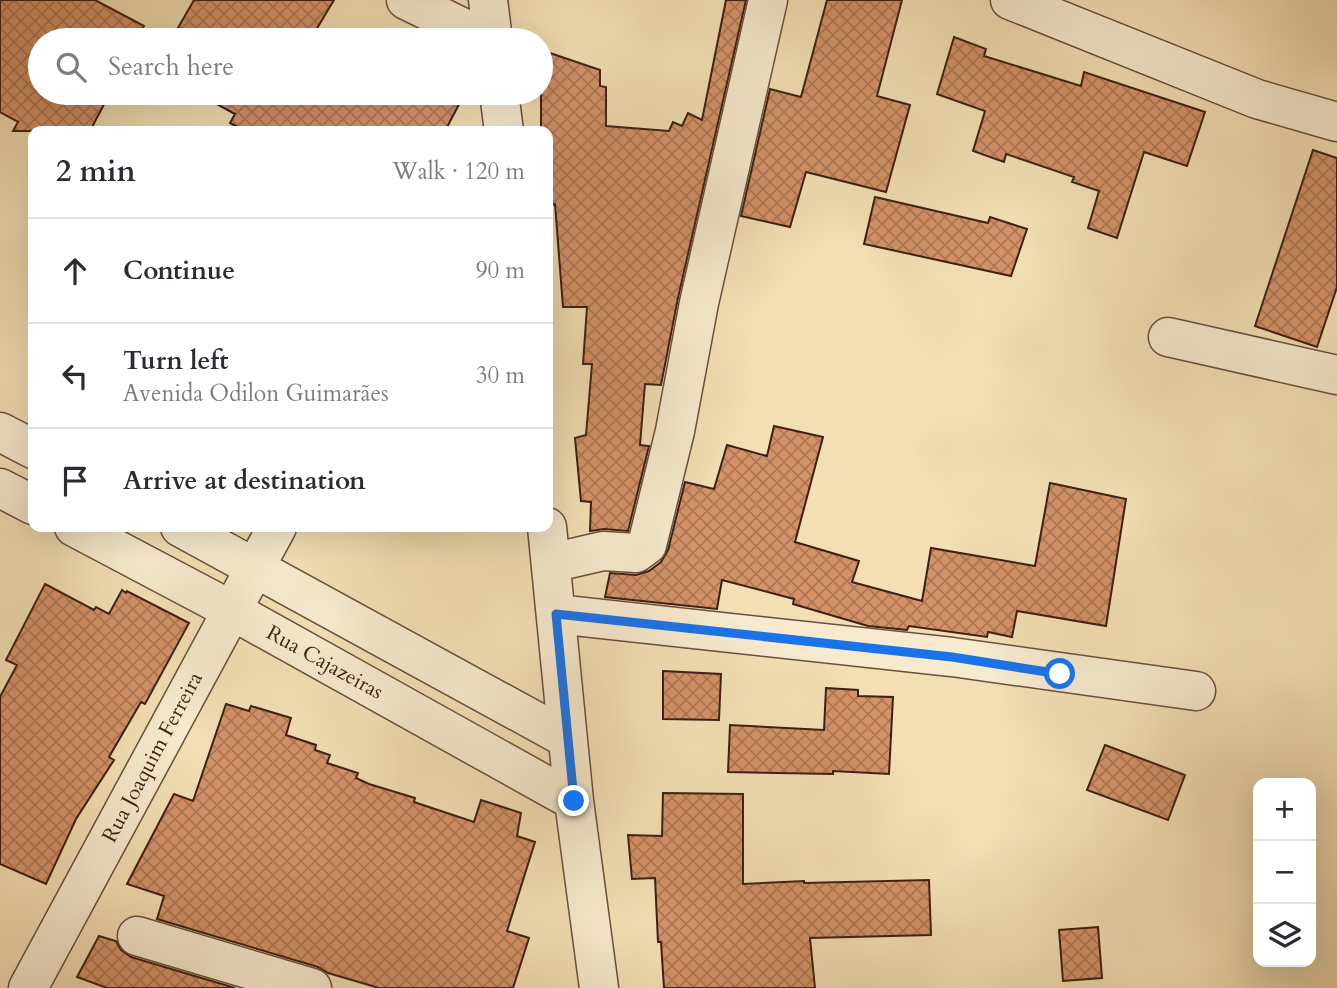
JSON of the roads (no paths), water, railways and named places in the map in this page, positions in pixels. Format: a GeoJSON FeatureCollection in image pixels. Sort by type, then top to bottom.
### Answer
{"type":"FeatureCollection","features":[{"type":"Feature","properties":{"kind":"street"},"geometry":{"type":"LineString","coordinates":[[406,0],[463,28]]}},
{"type":"Feature","properties":{"kind":"street"},"geometry":{"type":"LineString","coordinates":[[488,0],[492,28]]}},
{"type":"Feature","properties":{"kind":"street"},"geometry":{"type":"LineString","coordinates":[[599,988],[574,801],[549,545],[636,553],[647,545],[672,444],[699,303],[768,0]]}},
{"type":"Feature","properties":{"kind":"street"},"geometry":{"type":"LineString","coordinates":[[1010,0],[1257,99],[1337,122]]}},
{"type":"Feature","properties":{"kind":"street"},"geometry":{"type":"LineString","coordinates":[[1168,337],[1337,374]]}},
{"type":"Feature","properties":{"kind":"street"},"geometry":{"type":"LineString","coordinates":[[0,432],[28,446]]}},
{"type":"Feature","properties":{"kind":"street"},"geometry":{"type":"LineString","coordinates":[[0,488],[28,502]]}},
{"type":"Feature","properties":{"kind":"street","name":"Rua Cajazeiras"},"geometry":{"type":"LineString","coordinates":[[83,532],[231,610],[574,801]]}},
{"type":"Feature","properties":{"kind":"street"},"geometry":{"type":"LineString","coordinates":[[189,532],[568,739]]}},
{"type":"Feature","properties":{"kind":"street","name":"Rua Joaquim Ferreira"},"geometry":{"type":"LineString","coordinates":[[28,988],[274,532]]}},
{"type":"Feature","properties":{"kind":"street"},"geometry":{"type":"LineString","coordinates":[[556,614],[952,657],[1196,691]]}},
{"type":"Feature","properties":{"kind":"street"},"geometry":{"type":"LineString","coordinates":[[137,936],[312,988]]}}]}
